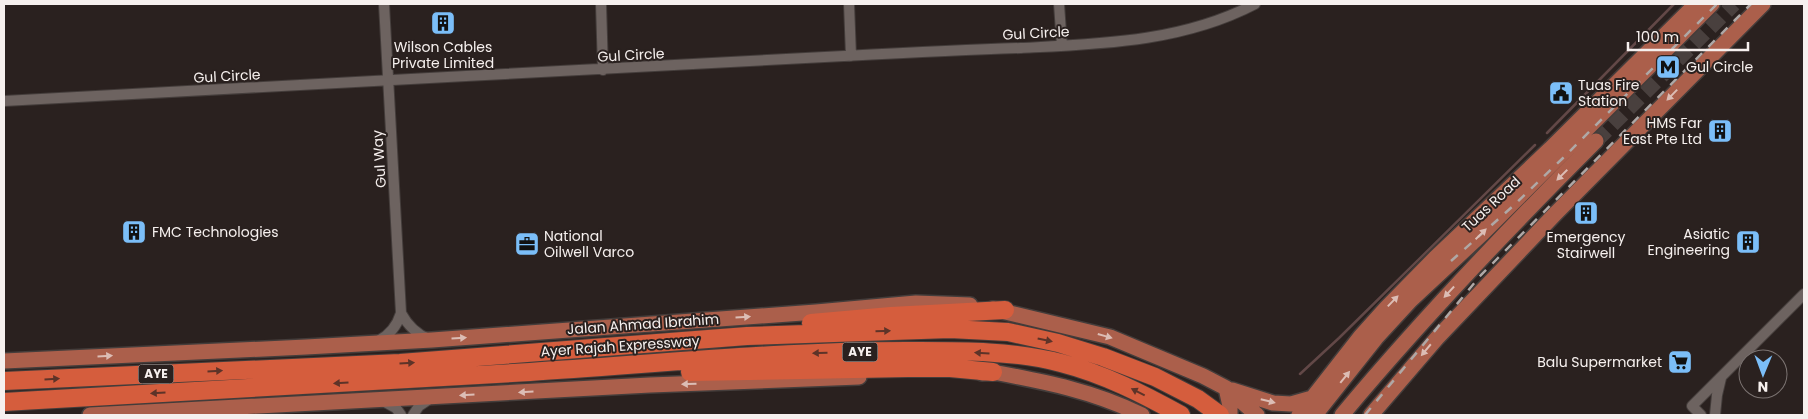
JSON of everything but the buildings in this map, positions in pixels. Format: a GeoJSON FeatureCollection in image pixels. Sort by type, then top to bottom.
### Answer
{"type":"FeatureCollection","features":[{"type":"Feature","properties":{"kind":"highway"},"geometry":{"type":"LineString","coordinates":[[747,336],[761,330],[786,326],[891,316],[1005,310]]}},
{"type":"Feature","properties":{"kind":"highway","name":"Ayer Rajah Expressway"},"geometry":{"type":"LineString","coordinates":[[4,381],[400,363],[747,336],[950,329],[1008,332],[1058,343],[1155,377],[1198,399],[1216,412]]}},
{"type":"Feature","properties":{"kind":"highway","name":"Ayer Rajah Expressway"},"geometry":{"type":"LineString","coordinates":[[4,402],[869,351],[955,352],[1022,356],[1061,363],[1132,389],[1181,415]]}},
{"type":"Feature","properties":{"kind":"highway"},"geometry":{"type":"LineString","coordinates":[[527,372],[659,373],[950,368],[993,372]]}},
{"type":"Feature","properties":{"kind":"main road","name":"Tuas Road"},"geometry":{"type":"LineString","coordinates":[[1299,415],[1360,337],[1428,265],[1550,149],[1696,4]]}},
{"type":"Feature","properties":{"kind":"main road","name":"Tuas Road"},"geometry":{"type":"LineString","coordinates":[[1315,415],[1376,338],[1411,300],[1483,233],[1712,4]]}},
{"type":"Feature","properties":{"kind":"main road"},"geometry":{"type":"LineString","coordinates":[[1373,413],[1437,338],[1556,213],[1763,4]]}},
{"type":"Feature","properties":{"kind":"main road","name":"Tuas Road"},"geometry":{"type":"LineString","coordinates":[[1342,415],[1386,362],[1498,239],[1596,141]]}},
{"type":"Feature","properties":{"kind":"main road","name":"Jalan Ahmad Ibrahim"},"geometry":{"type":"LineString","coordinates":[[4,361],[432,340],[916,303],[964,304],[1005,310],[1110,337],[1226,388],[1256,415]]}},
{"type":"Feature","properties":{"kind":"main road"},"geometry":{"type":"LineString","coordinates":[[90,415],[650,385],[993,372],[1079,390],[1142,415]]}},
{"type":"Feature","properties":{"kind":"main road"},"geometry":{"type":"LineString","coordinates":[[1226,388],[1273,404],[1291,404],[1312,398]]}},
{"type":"Feature","properties":{"kind":"main road"},"geometry":{"type":"LineString","coordinates":[[1226,388],[1230,415]]}},
{"type":"Feature","properties":{"kind":"street","name":"Gul Way"},"geometry":{"type":"LineString","coordinates":[[384,4],[401,314]]}},
{"type":"Feature","properties":{"kind":"street"},"geometry":{"type":"LineString","coordinates":[[601,4],[604,70]]}},
{"type":"Feature","properties":{"kind":"street"},"geometry":{"type":"LineString","coordinates":[[849,4],[851,56]]}},
{"type":"Feature","properties":{"kind":"street"},"geometry":{"type":"LineString","coordinates":[[1059,4],[1062,46]]}},
{"type":"Feature","properties":{"kind":"street","name":"Gul Circle"},"geometry":{"type":"LineString","coordinates":[[4,102],[388,80],[1062,46],[1142,40],[1180,32],[1213,22],[1255,4]]}},
{"type":"Feature","properties":{"kind":"street"},"geometry":{"type":"LineString","coordinates":[[1701,415],[1692,406],[1804,294]]}},
{"type":"Feature","properties":{"kind":"street"},"geometry":{"type":"LineString","coordinates":[[401,314],[409,326],[421,336],[432,340]]}},
{"type":"Feature","properties":{"kind":"street"},"geometry":{"type":"LineString","coordinates":[[375,343],[390,334],[401,314]]}},
{"type":"Feature","properties":{"kind":"street"},"geometry":{"type":"LineString","coordinates":[[1715,415],[1721,378]]}},
{"type":"Feature","properties":{"kind":"street"},"geometry":{"type":"LineString","coordinates":[[413,415],[419,406],[434,397]]}},
{"type":"Feature","properties":{"kind":"street"},"geometry":{"type":"LineString","coordinates":[[377,400],[388,403],[396,408],[401,415]]}},
{"type":"Feature","properties":{"kind":"waterway"},"geometry":{"type":"LineString","coordinates":[[1547,133],[1674,4]]}},
{"type":"Feature","properties":{"kind":"waterway"},"geometry":{"type":"LineString","coordinates":[[1300,374],[1535,145]]}},
{"type":"Feature","properties":{"kind":"tunnel"},"geometry":{"type":"LineString","coordinates":[[1596,141],[1734,4]]}},
{"type":"Feature","properties":{"kind":"railway"},"geometry":{"type":"LineString","coordinates":[[1451,261],[1512,207],[1563,158],[1717,4]]}},
{"type":"Feature","properties":{"kind":"railway"},"geometry":{"type":"LineString","coordinates":[[1365,415],[1481,275],[1751,4]]}},
{"type":"Feature","properties":{"kind":"place","name":"Wilson Cables Private Limited"},"geometry":{"type":"Point","coordinates":[443,23]}},
{"type":"Feature","properties":{"kind":"place","name":"Gul Circle"},"geometry":{"type":"Point","coordinates":[1668,67]}},
{"type":"Feature","properties":{"kind":"place","name":"Tuas Fire Station"},"geometry":{"type":"Point","coordinates":[1561,93]}},
{"type":"Feature","properties":{"kind":"place","name":"HMS Far East Pte Ltd"},"geometry":{"type":"Point","coordinates":[1720,131]}},
{"type":"Feature","properties":{"kind":"place","name":"Emergency Stairwell"},"geometry":{"type":"Point","coordinates":[1586,213]}},
{"type":"Feature","properties":{"kind":"place","name":"FMC Technologies"},"geometry":{"type":"Point","coordinates":[134,232]}},
{"type":"Feature","properties":{"kind":"place","name":"Asiatic Engineering"},"geometry":{"type":"Point","coordinates":[1748,242]}},
{"type":"Feature","properties":{"kind":"place","name":"National Oilwell Varco"},"geometry":{"type":"Point","coordinates":[527,244]}},
{"type":"Feature","properties":{"kind":"place","name":"Balu Supermarket"},"geometry":{"type":"Point","coordinates":[1680,362]}}]}
